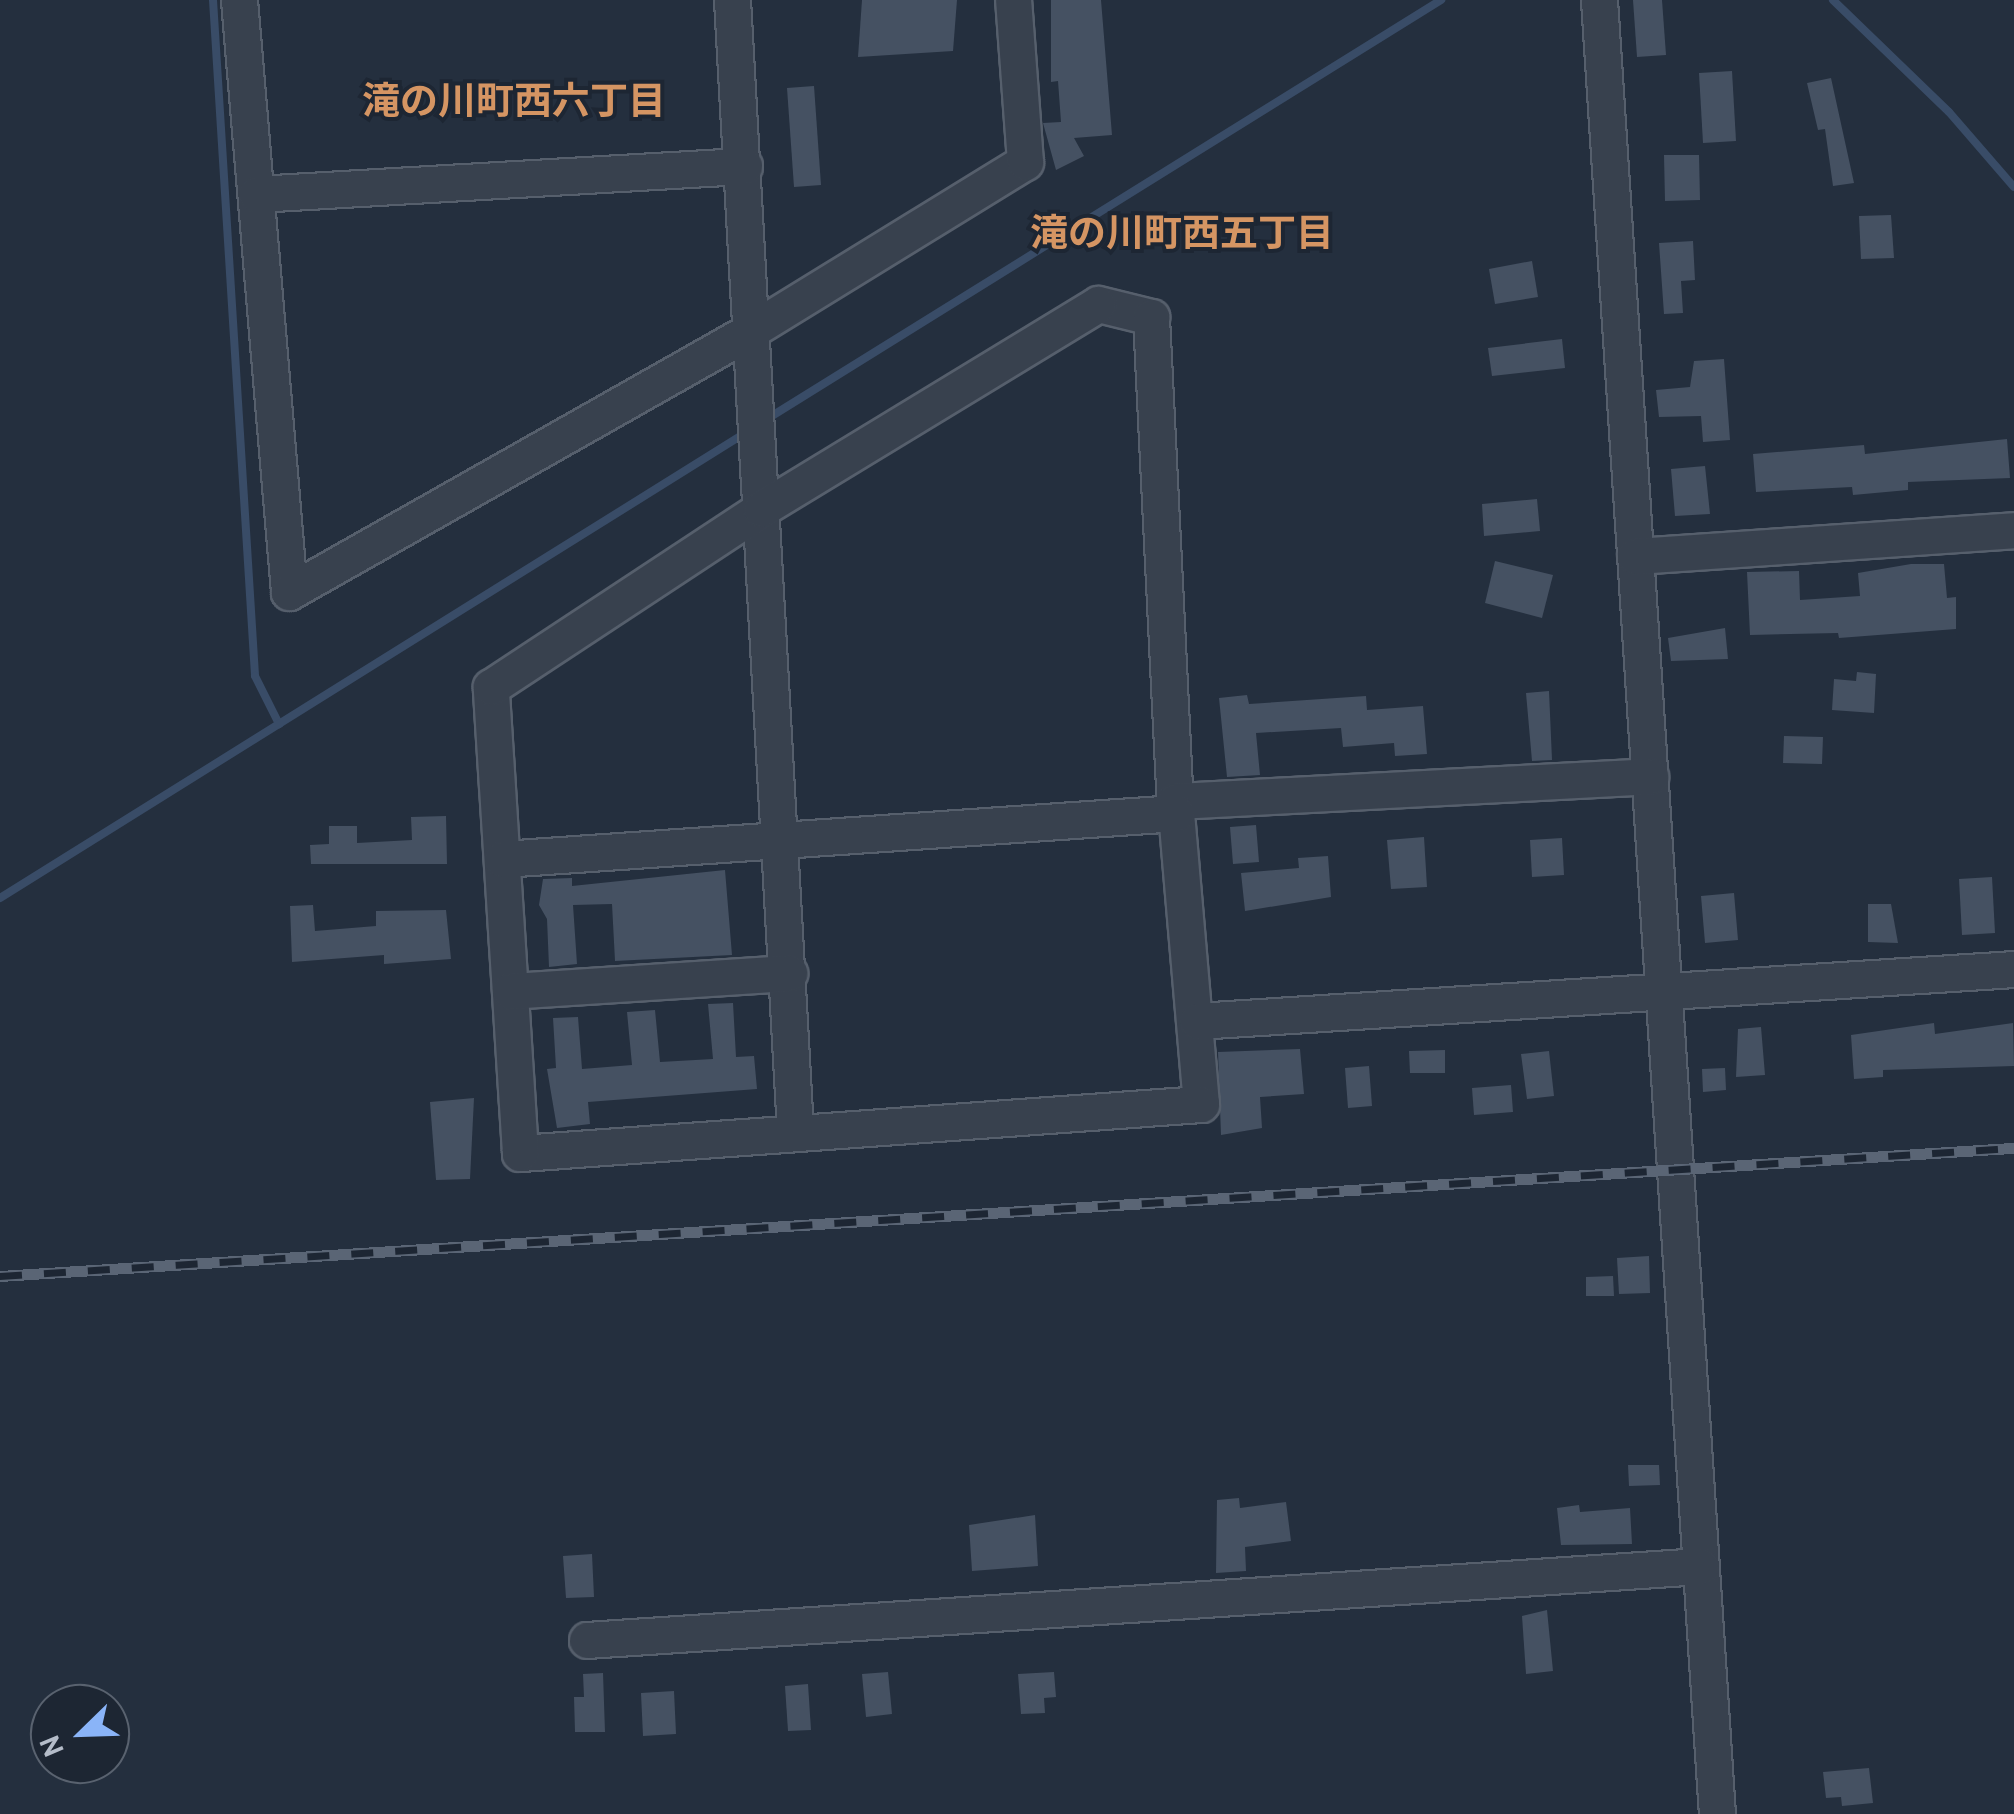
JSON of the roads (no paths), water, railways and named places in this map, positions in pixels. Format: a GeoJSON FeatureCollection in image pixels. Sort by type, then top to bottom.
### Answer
{"type":"FeatureCollection","features":[{"type":"Feature","properties":{"kind":"street"},"geometry":{"type":"LineString","coordinates":[[239,0],[289,592],[750,331],[1025,162],[1013,0]]}},
{"type":"Feature","properties":{"kind":"street"},"geometry":{"type":"LineString","coordinates":[[732,0],[783,837],[795,1130]]}},
{"type":"Feature","properties":{"kind":"street"},"geometry":{"type":"LineString","coordinates":[[1599,0],[1717,1814]]}},
{"type":"Feature","properties":{"kind":"street"},"geometry":{"type":"LineString","coordinates":[[256,194],[744,166]]}},
{"type":"Feature","properties":{"kind":"street"},"geometry":{"type":"LineString","coordinates":[[1098,304],[1151,316],[1176,807],[1201,1104],[795,1130],[520,1154],[491,687],[761,509],[1098,304]]}},
{"type":"Feature","properties":{"kind":"street"},"geometry":{"type":"LineString","coordinates":[[1636,556],[2014,530]]}},
{"type":"Feature","properties":{"kind":"street"},"geometry":{"type":"LineString","coordinates":[[502,858],[1650,776]]}},
{"type":"Feature","properties":{"kind":"street"},"geometry":{"type":"LineString","coordinates":[[1197,1021],[2014,969]]}},
{"type":"Feature","properties":{"kind":"street"},"geometry":{"type":"LineString","coordinates":[[510,991],[789,973]]}},
{"type":"Feature","properties":{"kind":"street"},"geometry":{"type":"LineString","coordinates":[[587,1640],[1701,1566]]}},
{"type":"Feature","properties":{"kind":"waterway"},"geometry":{"type":"LineString","coordinates":[[213,0],[255,676],[279,724]]}},
{"type":"Feature","properties":{"kind":"waterway"},"geometry":{"type":"LineString","coordinates":[[767,419],[1441,0]]}},
{"type":"Feature","properties":{"kind":"waterway"},"geometry":{"type":"LineString","coordinates":[[1833,0],[1949,112],[2014,187]]}},
{"type":"Feature","properties":{"kind":"waterway"},"geometry":{"type":"LineString","coordinates":[[0,898],[747,432]]}},
{"type":"Feature","properties":{"kind":"railway"},"geometry":{"type":"LineString","coordinates":[[0,1276],[2014,1148]]}},
{"type":"Feature","properties":{"kind":"district","name":"滝の川町西六丁目"},"geometry":{"type":"Point","coordinates":[514,105]}},
{"type":"Feature","properties":{"kind":"district","name":"滝の川町西五丁目"},"geometry":{"type":"Point","coordinates":[1182,237]}}]}
